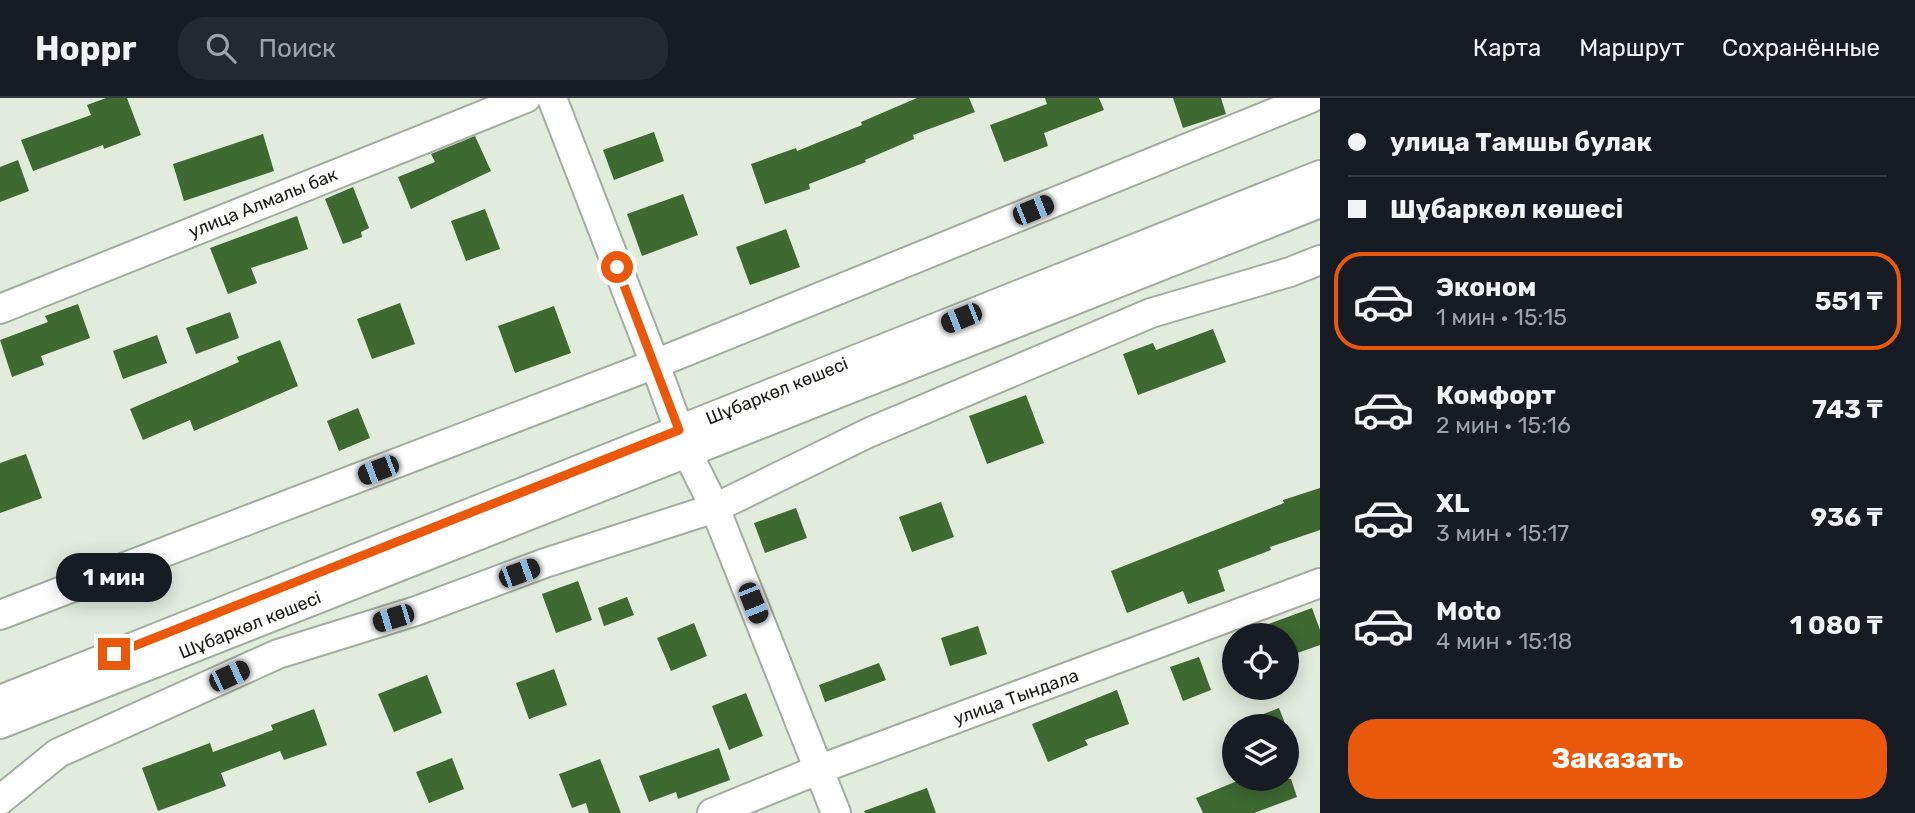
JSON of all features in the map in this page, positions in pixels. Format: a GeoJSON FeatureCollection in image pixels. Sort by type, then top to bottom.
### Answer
{"type":"FeatureCollection","features":[{"type":"Feature","properties":{"kind":"street","name":"улица Алмалы бак"},"geometry":{"type":"LineString","coordinates":[[0,309],[526,98]]}},
{"type":"Feature","properties":{"kind":"street"},"geometry":{"type":"LineString","coordinates":[[552,98],[683,441],[715,508],[836,813]]}},
{"type":"Feature","properties":{"kind":"street"},"geometry":{"type":"LineString","coordinates":[[0,615],[655,364],[1311,98]]}},
{"type":"Feature","properties":{"kind":"street","name":"Шұбаркөл көшесі"},"geometry":{"type":"LineString","coordinates":[[12,719],[1320,175]]}},
{"type":"Feature","properties":{"kind":"street","name":"Шұбаркөл көшесі"},"geometry":{"type":"LineString","coordinates":[[0,700],[1320,202]]}},
{"type":"Feature","properties":{"kind":"street"},"geometry":{"type":"LineString","coordinates":[[0,800],[58,753],[278,653],[416,611],[545,564],[715,508],[869,433],[1151,313],[1290,272],[1320,260]]}},
{"type":"Feature","properties":{"kind":"street","name":"улица Тындала"},"geometry":{"type":"LineString","coordinates":[[712,813],[820,769],[1320,583]]}},
{"type":"Feature","properties":{"kind":"street"},"geometry":{"type":"LineString","coordinates":[[0,691],[37,685]]}},
{"type":"Feature","properties":{"kind":"street"},"geometry":{"type":"LineString","coordinates":[[0,737],[12,719]]}},
{"type":"Feature","properties":{"kind":"street"},"geometry":{"type":"LineString","coordinates":[[0,808],[5,813]]}},
{"type":"Feature","properties":{"kind":"building"},"geometry":{"type":"Polygon","coordinates":[[[106,98],[127,98],[141,135],[104,149],[103,145],[33,171],[21,140],[91,115],[87,105],[106,98]]]}},
{"type":"Feature","properties":{"kind":"building"},"geometry":{"type":"Polygon","coordinates":[[[917,98],[969,98],[975,112],[913,135],[914,139],[865,160],[866,162],[809,184],[810,189],[765,204],[751,164],[796,148],[797,151],[862,125],[861,122],[917,98]]]}},
{"type":"Feature","properties":{"kind":"building"},"geometry":{"type":"Polygon","coordinates":[[[1045,98],[1099,98],[1104,110],[1044,133],[1048,146],[1004,162],[990,125],[1047,104],[1045,98]]]}},
{"type":"Feature","properties":{"kind":"building"},"geometry":{"type":"Polygon","coordinates":[[[1173,98],[1221,98],[1226,114],[1183,128],[1173,98]]]}},
{"type":"Feature","properties":{"kind":"building"},"geometry":{"type":"Polygon","coordinates":[[[654,132],[664,161],[614,180],[603,150],[654,132]]]}},
{"type":"Feature","properties":{"kind":"building"},"geometry":{"type":"Polygon","coordinates":[[[263,134],[274,171],[184,201],[173,164],[263,134]]]}},
{"type":"Feature","properties":{"kind":"building"},"geometry":{"type":"Polygon","coordinates":[[[475,136],[491,171],[411,209],[398,177],[435,162],[431,154],[475,136]]]}},
{"type":"Feature","properties":{"kind":"building"},"geometry":{"type":"Polygon","coordinates":[[[18,160],[29,191],[0,202],[0,167],[18,160]]]}},
{"type":"Feature","properties":{"kind":"building"},"geometry":{"type":"Polygon","coordinates":[[[353,187],[369,228],[361,232],[362,237],[343,244],[325,199],[353,187]]]}},
{"type":"Feature","properties":{"kind":"building"},"geometry":{"type":"Polygon","coordinates":[[[683,194],[698,235],[642,256],[627,214],[683,194]]]}},
{"type":"Feature","properties":{"kind":"building"},"geometry":{"type":"Polygon","coordinates":[[[485,209],[500,249],[466,261],[451,221],[485,209]]]}},
{"type":"Feature","properties":{"kind":"building"},"geometry":{"type":"Polygon","coordinates":[[[297,216],[308,249],[251,268],[257,283],[228,294],[210,248],[297,216]]]}},
{"type":"Feature","properties":{"kind":"building"},"geometry":{"type":"Polygon","coordinates":[[[786,229],[800,267],[750,285],[736,247],[786,229]]]}},
{"type":"Feature","properties":{"kind":"building"},"geometry":{"type":"Polygon","coordinates":[[[400,303],[415,344],[372,359],[357,319],[400,303]]]}},
{"type":"Feature","properties":{"kind":"building"},"geometry":{"type":"Polygon","coordinates":[[[78,304],[90,338],[41,356],[44,365],[12,377],[0,340],[48,322],[45,316],[78,304]]]}},
{"type":"Feature","properties":{"kind":"building"},"geometry":{"type":"Polygon","coordinates":[[[554,306],[571,353],[515,373],[498,326],[554,306]]]}},
{"type":"Feature","properties":{"kind":"building"},"geometry":{"type":"Polygon","coordinates":[[[230,312],[239,338],[196,354],[186,328],[230,312]]]}},
{"type":"Feature","properties":{"kind":"building"},"geometry":{"type":"Polygon","coordinates":[[[1213,329],[1226,362],[1138,395],[1123,354],[1153,343],[1156,350],[1213,329]]]}},
{"type":"Feature","properties":{"kind":"building"},"geometry":{"type":"Polygon","coordinates":[[[157,335],[167,363],[123,379],[113,351],[157,335]]]}},
{"type":"Feature","properties":{"kind":"building"},"geometry":{"type":"Polygon","coordinates":[[[280,340],[298,386],[194,431],[190,420],[143,440],[130,409],[239,362],[237,357],[280,340]]]}},
{"type":"Feature","properties":{"kind":"building"},"geometry":{"type":"Polygon","coordinates":[[[1026,395],[1044,443],[987,464],[969,416],[1026,395]]]}},
{"type":"Feature","properties":{"kind":"building"},"geometry":{"type":"Polygon","coordinates":[[[358,408],[370,438],[339,451],[327,421],[358,408]]]}},
{"type":"Feature","properties":{"kind":"building"},"geometry":{"type":"Polygon","coordinates":[[[26,454],[42,498],[0,513],[0,463],[26,454]]]}},
{"type":"Feature","properties":{"kind":"building"},"geometry":{"type":"Polygon","coordinates":[[[1320,488],[1320,530],[1270,547],[1271,550],[1218,570],[1225,591],[1188,604],[1183,591],[1127,613],[1111,571],[1284,503],[1283,500],[1320,488]]]}},
{"type":"Feature","properties":{"kind":"building"},"geometry":{"type":"Polygon","coordinates":[[[941,502],[954,537],[912,552],[899,517],[941,502]]]}},
{"type":"Feature","properties":{"kind":"building"},"geometry":{"type":"Polygon","coordinates":[[[796,508],[807,538],[765,553],[754,523],[796,508]]]}},
{"type":"Feature","properties":{"kind":"building"},"geometry":{"type":"Polygon","coordinates":[[[578,581],[592,620],[556,633],[542,594],[578,581]]]}},
{"type":"Feature","properties":{"kind":"building"},"geometry":{"type":"Polygon","coordinates":[[[627,597],[634,615],[604,626],[598,608],[627,597]]]}},
{"type":"Feature","properties":{"kind":"building"},"geometry":{"type":"Polygon","coordinates":[[[1312,608],[1320,630],[1320,645],[1299,652],[1299,623],[1271,623],[1312,608]]]}},
{"type":"Feature","properties":{"kind":"building"},"geometry":{"type":"Polygon","coordinates":[[[694,623],[707,656],[671,671],[657,638],[694,623]]]}},
{"type":"Feature","properties":{"kind":"building"},"geometry":{"type":"Polygon","coordinates":[[[978,626],[987,654],[950,666],[941,638],[978,626]]]}},
{"type":"Feature","properties":{"kind":"building"},"geometry":{"type":"Polygon","coordinates":[[[1199,657],[1211,690],[1183,701],[1170,667],[1199,657]]]}},
{"type":"Feature","properties":{"kind":"building"},"geometry":{"type":"Polygon","coordinates":[[[879,663],[886,680],[825,702],[819,685],[879,663]]]}},
{"type":"Feature","properties":{"kind":"building"},"geometry":{"type":"Polygon","coordinates":[[[554,669],[567,705],[529,719],[516,683],[554,669]]]}},
{"type":"Feature","properties":{"kind":"building"},"geometry":{"type":"Polygon","coordinates":[[[427,675],[442,713],[394,732],[378,694],[427,675]]]}},
{"type":"Feature","properties":{"kind":"building"},"geometry":{"type":"Polygon","coordinates":[[[1117,690],[1129,724],[1085,740],[1088,745],[1048,762],[1032,724],[1117,690]]]}},
{"type":"Feature","properties":{"kind":"building"},"geometry":{"type":"Polygon","coordinates":[[[746,693],[763,736],[729,750],[712,706],[746,693]]]}},
{"type":"Feature","properties":{"kind":"building"},"geometry":{"type":"Polygon","coordinates":[[[1279,708],[1281,714],[1263,714],[1279,708]]]}},
{"type":"Feature","properties":{"kind":"building"},"geometry":{"type":"Polygon","coordinates":[[[314,709],[327,745],[284,760],[280,751],[221,773],[226,786],[158,811],[142,768],[210,743],[213,752],[273,730],[271,725],[314,709]]]}},
{"type":"Feature","properties":{"kind":"building"},"geometry":{"type":"Polygon","coordinates":[[[719,748],[730,780],[678,799],[676,792],[649,802],[639,776],[719,748]]]}},
{"type":"Feature","properties":{"kind":"building"},"geometry":{"type":"Polygon","coordinates":[[[452,758],[464,789],[429,803],[416,772],[452,758]]]}},
{"type":"Feature","properties":{"kind":"building"},"geometry":{"type":"Polygon","coordinates":[[[600,759],[621,813],[589,813],[586,803],[572,808],[559,774],[600,759]]]}},
{"type":"Feature","properties":{"kind":"building"},"geometry":{"type":"Polygon","coordinates":[[[1222,787],[1222,791],[1295,791],[1297,797],[1254,813],[1203,813],[1196,798],[1222,787]]]}},
{"type":"Feature","properties":{"kind":"building"},"geometry":{"type":"Polygon","coordinates":[[[927,788],[936,813],[864,811],[927,788]]]}},
{"type":"Feature","properties":{"kind":"route"},"geometry":{"type":"LineString","coordinates":[[114,654],[679,430],[617,267]]}}]}
